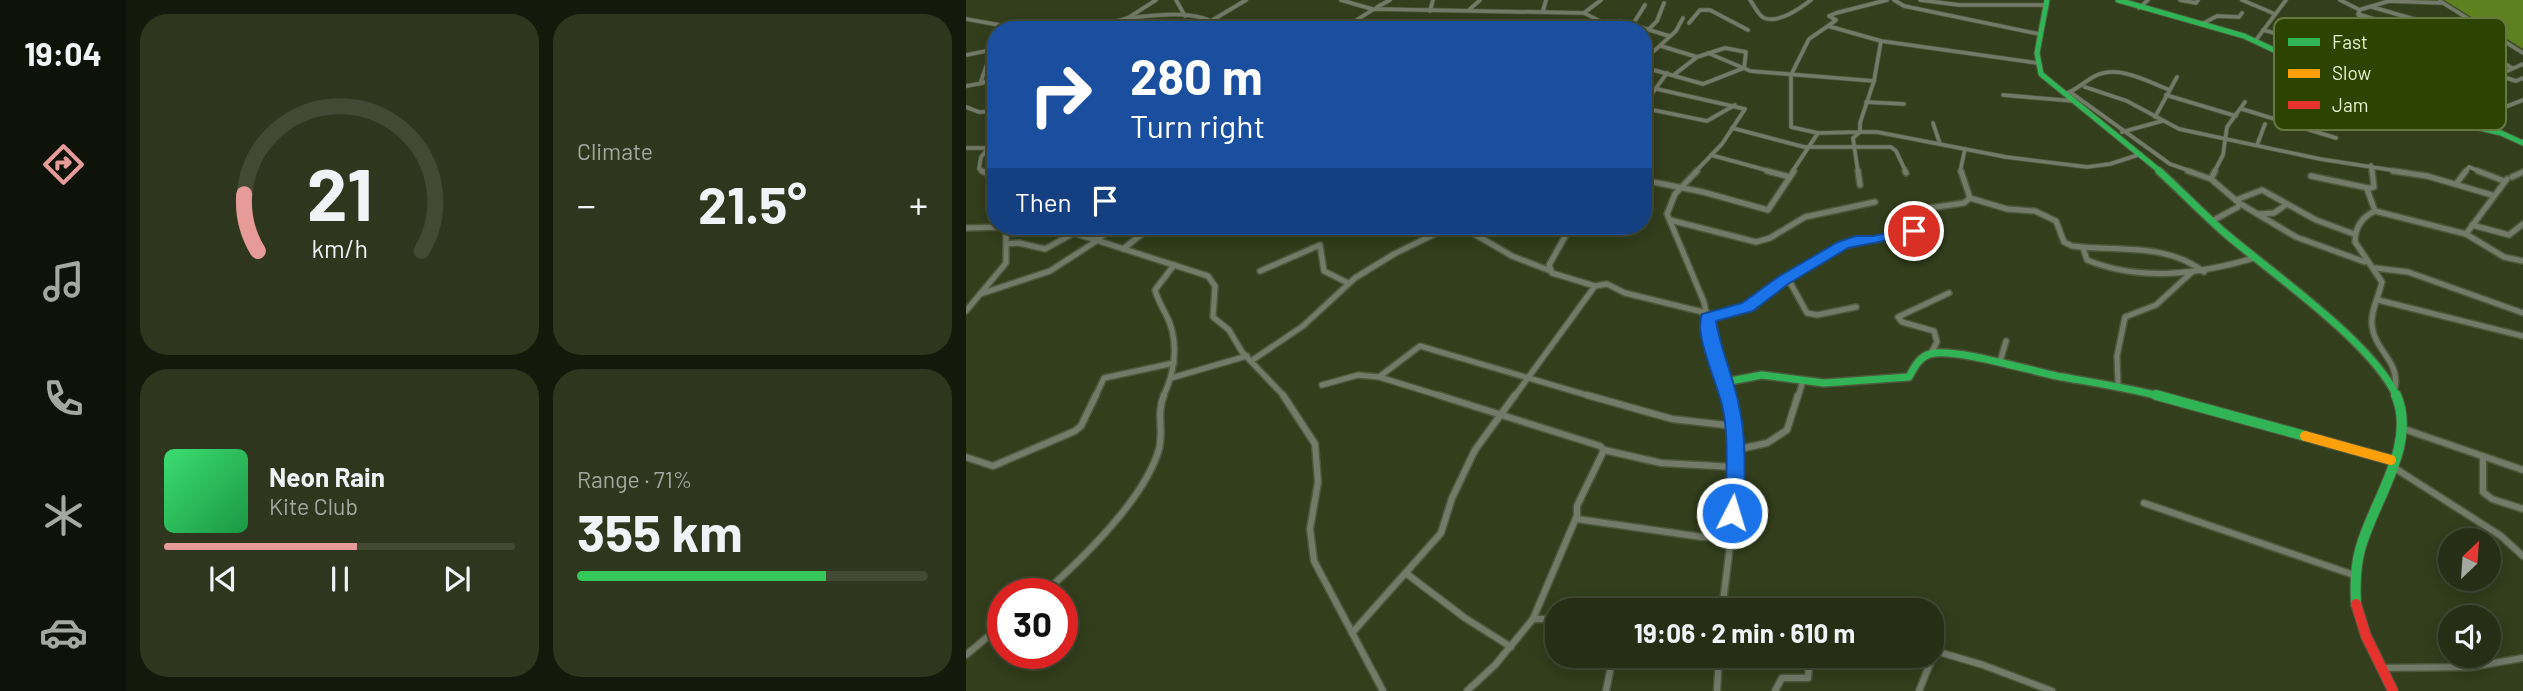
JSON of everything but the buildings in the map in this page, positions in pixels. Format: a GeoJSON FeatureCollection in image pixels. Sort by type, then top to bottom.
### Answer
{"type":"FeatureCollection","features":[{"type":"Feature","properties":{"kind":"street"},"geometry":{"type":"LineString","coordinates":[[1120,21],[1156,0]]}},
{"type":"Feature","properties":{"kind":"street"},"geometry":{"type":"LineString","coordinates":[[1176,0],[1185,16]]}},
{"type":"Feature","properties":{"kind":"street"},"geometry":{"type":"LineString","coordinates":[[1128,18],[1185,16],[1212,21],[1246,0]]}},
{"type":"Feature","properties":{"kind":"street"},"geometry":{"type":"LineString","coordinates":[[1341,0],[1373,9],[1584,13],[1600,21]]}},
{"type":"Feature","properties":{"kind":"street"},"geometry":{"type":"LineString","coordinates":[[1351,21],[1390,0]]}},
{"type":"Feature","properties":{"kind":"street"},"geometry":{"type":"LineString","coordinates":[[1430,11],[1433,0]]}},
{"type":"Feature","properties":{"kind":"street"},"geometry":{"type":"LineString","coordinates":[[1469,10],[1480,0]]}},
{"type":"Feature","properties":{"kind":"street"},"geometry":{"type":"LineString","coordinates":[[1543,11],[1546,0]]}},
{"type":"Feature","properties":{"kind":"street"},"geometry":{"type":"LineString","coordinates":[[1584,13],[1601,0]]}},
{"type":"Feature","properties":{"kind":"street"},"geometry":{"type":"LineString","coordinates":[[1750,0],[1762,16],[1769,19],[1808,4],[1811,0]]}},
{"type":"Feature","properties":{"kind":"street"},"geometry":{"type":"LineString","coordinates":[[1887,0],[1858,5],[1829,16],[1836,20],[1809,39],[1791,75],[1791,127],[1818,132],[1872,131],[1965,149],[2087,167],[2110,164],[2141,154]]}},
{"type":"Feature","properties":{"kind":"street"},"geometry":{"type":"LineString","coordinates":[[1894,0],[1904,6],[2039,34]]}},
{"type":"Feature","properties":{"kind":"street"},"geometry":{"type":"LineString","coordinates":[[1920,0],[1994,5],[2046,2],[2039,34],[2037,63],[2042,74],[2120,132],[2170,164],[2211,179],[2237,202],[2296,237],[2373,266],[2408,272],[2523,313]]}},
{"type":"Feature","properties":{"kind":"street"},"geometry":{"type":"LineString","coordinates":[[1986,0],[1994,5]]}},
{"type":"Feature","properties":{"kind":"street"},"geometry":{"type":"LineString","coordinates":[[2118,0],[2256,40],[2274,48]]}},
{"type":"Feature","properties":{"kind":"street"},"geometry":{"type":"LineString","coordinates":[[2139,8],[2142,2],[2148,0]]}},
{"type":"Feature","properties":{"kind":"street"},"geometry":{"type":"LineString","coordinates":[[2180,0],[2195,3],[2198,0]]}},
{"type":"Feature","properties":{"kind":"street"},"geometry":{"type":"LineString","coordinates":[[2242,0],[2275,14]]}},
{"type":"Feature","properties":{"kind":"street"},"geometry":{"type":"LineString","coordinates":[[2256,40],[2283,2],[2276,0]]}},
{"type":"Feature","properties":{"kind":"street"},"geometry":{"type":"LineString","coordinates":[[2340,0],[2359,12],[2376,18]]}},
{"type":"Feature","properties":{"kind":"street"},"geometry":{"type":"LineString","coordinates":[[2359,12],[2395,0],[2441,1],[2468,18]]}},
{"type":"Feature","properties":{"kind":"street"},"geometry":{"type":"LineString","coordinates":[[1652,27],[1664,2]]}},
{"type":"Feature","properties":{"kind":"street"},"geometry":{"type":"LineString","coordinates":[[1635,21],[1645,5]]}},
{"type":"Feature","properties":{"kind":"street"},"geometry":{"type":"LineString","coordinates":[[2372,7],[2411,18]]}},
{"type":"Feature","properties":{"kind":"street"},"geometry":{"type":"LineString","coordinates":[[1689,23],[1700,10],[1709,9],[1748,30]]}},
{"type":"Feature","properties":{"kind":"street"},"geometry":{"type":"LineString","coordinates":[[2359,12],[2359,18]]}},
{"type":"Feature","properties":{"kind":"street"},"geometry":{"type":"LineString","coordinates":[[2202,24],[2215,17],[2239,17],[2242,13]]}},
{"type":"Feature","properties":{"kind":"street"},"geometry":{"type":"LineString","coordinates":[[1652,54],[1683,18]]}},
{"type":"Feature","properties":{"kind":"street"},"geometry":{"type":"LineString","coordinates":[[966,19],[987,23]]}},
{"type":"Feature","properties":{"kind":"street"},"geometry":{"type":"LineString","coordinates":[[1828,26],[1881,41],[2037,63]]}},
{"type":"Feature","properties":{"kind":"street"},"geometry":{"type":"LineString","coordinates":[[2263,30],[2274,33]]}},
{"type":"Feature","properties":{"kind":"street"},"geometry":{"type":"LineString","coordinates":[[1652,31],[1669,36]]}},
{"type":"Feature","properties":{"kind":"street"},"geometry":{"type":"LineString","coordinates":[[1860,132],[1860,123],[1874,81],[1881,41]]}},
{"type":"Feature","properties":{"kind":"street"},"geometry":{"type":"LineString","coordinates":[[2506,42],[2523,53]]}},
{"type":"Feature","properties":{"kind":"street"},"geometry":{"type":"LineString","coordinates":[[1661,46],[1697,57]]}},
{"type":"Feature","properties":{"kind":"street"},"geometry":{"type":"LineString","coordinates":[[1675,74],[1697,57],[1725,48],[1748,52],[1744,68]]}},
{"type":"Feature","properties":{"kind":"street"},"geometry":{"type":"LineString","coordinates":[[966,55],[987,51]]}},
{"type":"Feature","properties":{"kind":"street"},"geometry":{"type":"LineString","coordinates":[[1708,53],[1744,68],[1791,75],[1874,81]]}},
{"type":"Feature","properties":{"kind":"street"},"geometry":{"type":"LineString","coordinates":[[2506,71],[2523,64]]}},
{"type":"Feature","properties":{"kind":"street"},"geometry":{"type":"LineString","coordinates":[[983,83],[987,65]]}},
{"type":"Feature","properties":{"kind":"street"},"geometry":{"type":"LineString","coordinates":[[2506,65],[2512,68]]}},
{"type":"Feature","properties":{"kind":"street"},"geometry":{"type":"LineString","coordinates":[[1652,69],[1703,84],[1744,68]]}},
{"type":"Feature","properties":{"kind":"street"},"geometry":{"type":"LineString","coordinates":[[2003,96],[2069,96],[2085,87],[2094,76],[2111,71],[2169,90]]}},
{"type":"Feature","properties":{"kind":"street"},"geometry":{"type":"LineString","coordinates":[[1652,95],[1667,73]]}},
{"type":"Feature","properties":{"kind":"street"},"geometry":{"type":"LineString","coordinates":[[2155,117],[2177,77]]}},
{"type":"Feature","properties":{"kind":"street"},"geometry":{"type":"LineString","coordinates":[[2506,78],[2517,82],[2523,78]]}},
{"type":"Feature","properties":{"kind":"street"},"geometry":{"type":"LineString","coordinates":[[966,86],[987,84]]}},
{"type":"Feature","properties":{"kind":"street"},"geometry":{"type":"LineString","coordinates":[[2085,87],[2117,96],[2179,129],[2320,159],[2371,165],[2492,195]]}},
{"type":"Feature","properties":{"kind":"street"},"geometry":{"type":"LineString","coordinates":[[1657,89],[1745,109],[1711,155],[1681,187],[1669,205],[1667,214],[1701,293],[1734,426],[1734,499],[1722,598]]}},
{"type":"Feature","properties":{"kind":"street"},"geometry":{"type":"LineString","coordinates":[[2166,95],[2236,116]]}},
{"type":"Feature","properties":{"kind":"street"},"geometry":{"type":"LineString","coordinates":[[2506,107],[2523,100]]}},
{"type":"Feature","properties":{"kind":"street"},"geometry":{"type":"LineString","coordinates":[[1866,102],[1904,104]]}},
{"type":"Feature","properties":{"kind":"street"},"geometry":{"type":"LineString","coordinates":[[2211,179],[2223,155],[2227,127],[2245,102]]}},
{"type":"Feature","properties":{"kind":"street"},"geometry":{"type":"LineString","coordinates":[[1652,109],[1707,121],[1735,105]]}},
{"type":"Feature","properties":{"kind":"street"},"geometry":{"type":"LineString","coordinates":[[966,107],[979,112],[987,112]]}},
{"type":"Feature","properties":{"kind":"street"},"geometry":{"type":"LineString","coordinates":[[2242,109],[2274,119]]}},
{"type":"Feature","properties":{"kind":"street"},"geometry":{"type":"LineString","coordinates":[[2120,132],[2162,121]]}},
{"type":"Feature","properties":{"kind":"street"},"geometry":{"type":"LineString","coordinates":[[1933,123],[1940,144]]}},
{"type":"Feature","properties":{"kind":"street"},"geometry":{"type":"LineString","coordinates":[[2257,145],[2265,124]]}},
{"type":"Feature","properties":{"kind":"street"},"geometry":{"type":"LineString","coordinates":[[1732,128],[1809,146],[1891,148],[1896,151],[1906,173]]}},
{"type":"Feature","properties":{"kind":"street"},"geometry":{"type":"LineString","coordinates":[[2310,130],[2336,138]]}},
{"type":"Feature","properties":{"kind":"street"},"geometry":{"type":"LineString","coordinates":[[2484,130],[2505,135],[2523,144]]}},
{"type":"Feature","properties":{"kind":"street"},"geometry":{"type":"LineString","coordinates":[[1652,182],[1768,210],[1818,132]]}},
{"type":"Feature","properties":{"kind":"street"},"geometry":{"type":"LineString","coordinates":[[1860,132],[1853,135],[1860,185]]}},
{"type":"Feature","properties":{"kind":"street"},"geometry":{"type":"LineString","coordinates":[[2120,132],[2212,221],[2307,301],[2385,374],[2395,388],[2402,407],[2401,428],[2391,462],[2362,531],[2354,575],[2359,617],[2393,691]]}},
{"type":"Feature","properties":{"kind":"street"},"geometry":{"type":"LineString","coordinates":[[966,148],[987,148]]}},
{"type":"Feature","properties":{"kind":"street"},"geometry":{"type":"LineString","coordinates":[[987,148],[981,155],[978,167],[987,172]]}},
{"type":"Feature","properties":{"kind":"street"},"geometry":{"type":"LineString","coordinates":[[1965,149],[1960,174],[1970,198]]}},
{"type":"Feature","properties":{"kind":"street"},"geometry":{"type":"LineString","coordinates":[[1711,155],[1790,177]]}},
{"type":"Feature","properties":{"kind":"street"},"geometry":{"type":"LineString","coordinates":[[2311,176],[2374,187],[2371,165]]}},
{"type":"Feature","properties":{"kind":"street"},"geometry":{"type":"LineString","coordinates":[[2456,184],[2469,167],[2507,179]]}},
{"type":"Feature","properties":{"kind":"street"},"geometry":{"type":"LineString","coordinates":[[2466,234],[2492,195],[2507,179],[2523,172]]}},
{"type":"Feature","properties":{"kind":"street"},"geometry":{"type":"LineString","coordinates":[[2368,188],[2375,211]]}},
{"type":"Feature","properties":{"kind":"street"},"geometry":{"type":"LineString","coordinates":[[2237,202],[2260,190],[2316,220],[2354,234]]}},
{"type":"Feature","properties":{"kind":"street"},"geometry":{"type":"LineString","coordinates":[[1929,208],[1964,203],[1970,198]]}},
{"type":"Feature","properties":{"kind":"street"},"geometry":{"type":"LineString","coordinates":[[1970,198],[2007,209],[2039,212],[2056,221],[2065,243],[2083,248],[2171,252],[2186,257],[2204,272]]}},
{"type":"Feature","properties":{"kind":"street"},"geometry":{"type":"LineString","coordinates":[[1670,220],[1756,242],[1770,238],[1805,217],[1875,202]]}},
{"type":"Feature","properties":{"kind":"street"},"geometry":{"type":"LineString","coordinates":[[2212,221],[2236,209],[2237,202]]}},
{"type":"Feature","properties":{"kind":"street"},"geometry":{"type":"LineString","coordinates":[[2256,214],[2274,213],[2287,204]]}},
{"type":"Feature","properties":{"kind":"street"},"geometry":{"type":"LineString","coordinates":[[2395,388],[2397,371],[2374,334],[2372,324],[2382,282],[2373,266],[2358,250],[2354,234],[2365,216],[2375,211],[2466,234],[2473,240],[2497,250],[2504,257],[2523,261]]}},
{"type":"Feature","properties":{"kind":"street"},"geometry":{"type":"LineString","coordinates":[[2472,225],[2509,235],[2523,224]]}},
{"type":"Feature","properties":{"kind":"street"},"geometry":{"type":"LineString","coordinates":[[966,228],[987,227]]}},
{"type":"Feature","properties":{"kind":"street"},"geometry":{"type":"LineString","coordinates":[[1479,235],[1509,254],[1552,274],[1595,286],[1607,284],[1619,292],[1646,298],[1675,309],[1707,315],[1740,311],[1783,280],[1843,245],[1856,240],[1873,240],[1914,231]]}},
{"type":"Feature","properties":{"kind":"street"},"geometry":{"type":"LineString","coordinates":[[966,311],[1006,263],[1006,235]]}},
{"type":"Feature","properties":{"kind":"street"},"geometry":{"type":"LineString","coordinates":[[1006,244],[1019,243],[1045,248],[1070,235]]}},
{"type":"Feature","properties":{"kind":"street"},"geometry":{"type":"LineString","coordinates":[[1081,235],[1210,278],[1217,294],[1213,317],[1229,330],[1235,342],[1290,404],[1315,444],[1318,482],[1310,529],[1314,561],[1383,691]]}},
{"type":"Feature","properties":{"kind":"street"},"geometry":{"type":"LineString","coordinates":[[979,294],[1051,271],[1107,235]]}},
{"type":"Feature","properties":{"kind":"street"},"geometry":{"type":"LineString","coordinates":[[1123,249],[1141,235]]}},
{"type":"Feature","properties":{"kind":"street"},"geometry":{"type":"LineString","coordinates":[[1171,378],[1249,358],[1303,326],[1348,283],[1394,254],[1433,235]]}},
{"type":"Feature","properties":{"kind":"street"},"geometry":{"type":"LineString","coordinates":[[1548,270],[1566,235]]}},
{"type":"Feature","properties":{"kind":"street"},"geometry":{"type":"LineString","coordinates":[[1260,271],[1317,244],[1320,245],[1319,263],[1322,269],[1330,276],[1348,283]]}},
{"type":"Feature","properties":{"kind":"street"},"geometry":{"type":"LineString","coordinates":[[2083,248],[2087,260],[2106,269],[2180,274],[2204,272],[2253,258]]}},
{"type":"Feature","properties":{"kind":"street"},"geometry":{"type":"LineString","coordinates":[[1061,578],[1140,487],[1157,451],[1160,440],[1159,410],[1174,363],[1172,331],[1155,290],[1174,265]]}},
{"type":"Feature","properties":{"kind":"street"},"geometry":{"type":"LineString","coordinates":[[2118,385],[2117,356],[2125,317],[2156,305],[2192,272]]}},
{"type":"Feature","properties":{"kind":"street"},"geometry":{"type":"LineString","coordinates":[[1783,280],[1791,285],[1807,313],[1817,316],[1856,307]]}},
{"type":"Feature","properties":{"kind":"street"},"geometry":{"type":"LineString","coordinates":[[1352,633],[1441,533],[1452,498],[1475,450],[1595,286]]}},
{"type":"Feature","properties":{"kind":"street"},"geometry":{"type":"LineString","coordinates":[[1725,382],[1776,375],[1824,383],[1858,379],[1905,379],[1913,373],[1920,359],[1931,353],[1937,342],[1934,331],[1902,321],[1899,317],[1949,293]]}},
{"type":"Feature","properties":{"kind":"street"},"geometry":{"type":"LineString","coordinates":[[2378,300],[2523,336]]}},
{"type":"Feature","properties":{"kind":"street"},"geometry":{"type":"LineString","coordinates":[[2000,362],[2006,341]]}},
{"type":"Feature","properties":{"kind":"street"},"geometry":{"type":"LineString","coordinates":[[1379,377],[1420,346],[1525,379],[1672,419],[1734,426]]}},
{"type":"Feature","properties":{"kind":"street"},"geometry":{"type":"LineString","coordinates":[[1931,353],[2000,362],[2062,377],[2118,385],[2391,462],[2501,536],[2523,556]]}},
{"type":"Feature","properties":{"kind":"street"},"geometry":{"type":"LineString","coordinates":[[966,457],[993,466],[1075,431],[1081,426],[1104,378],[1174,363]]}},
{"type":"Feature","properties":{"kind":"street"},"geometry":{"type":"LineString","coordinates":[[1322,385],[1358,375],[1379,377],[1600,446],[1604,450],[1661,463],[1735,467]]}},
{"type":"Feature","properties":{"kind":"street"},"geometry":{"type":"LineString","coordinates":[[1735,450],[1767,443],[1787,430],[1803,381]]}},
{"type":"Feature","properties":{"kind":"street"},"geometry":{"type":"LineString","coordinates":[[2401,428],[2523,470]]}},
{"type":"Feature","properties":{"kind":"street"},"geometry":{"type":"LineString","coordinates":[[1467,691],[1511,647],[1533,619],[1576,518],[1577,506],[1604,450]]}},
{"type":"Feature","properties":{"kind":"street"},"geometry":{"type":"LineString","coordinates":[[2483,457],[2483,492],[2492,499],[2523,509]]}},
{"type":"Feature","properties":{"kind":"street"},"geometry":{"type":"LineString","coordinates":[[2144,503],[2354,575]]}},
{"type":"Feature","properties":{"kind":"street"},"geometry":{"type":"LineString","coordinates":[[1576,518],[1702,537],[1728,537]]}},
{"type":"Feature","properties":{"kind":"street"},"geometry":{"type":"LineString","coordinates":[[1407,574],[1465,618],[1511,647]]}},
{"type":"Feature","properties":{"kind":"street"},"geometry":{"type":"LineString","coordinates":[[1533,619],[1545,619]]}},
{"type":"Feature","properties":{"kind":"street"},"geometry":{"type":"LineString","coordinates":[[966,655],[987,637]]}},
{"type":"Feature","properties":{"kind":"street"},"geometry":{"type":"LineString","coordinates":[[1944,653],[2052,691]]}},
{"type":"Feature","properties":{"kind":"street"},"geometry":{"type":"LineString","coordinates":[[2382,668],[2458,668],[2505,663],[2523,658]]}},
{"type":"Feature","properties":{"kind":"street"},"geometry":{"type":"LineString","coordinates":[[1606,691],[1611,668]]}},
{"type":"Feature","properties":{"kind":"street"},"geometry":{"type":"LineString","coordinates":[[1717,691],[1718,668]]}},
{"type":"Feature","properties":{"kind":"street"},"geometry":{"type":"LineString","coordinates":[[1775,691],[1782,678],[1808,678],[1809,668]]}},
{"type":"Feature","properties":{"kind":"street"},"geometry":{"type":"LineString","coordinates":[[1919,691],[1927,668]]}},
{"type":"Feature","properties":{"kind":"green space"},"geometry":{"type":"Polygon","coordinates":[[[2444,0],[2523,0],[2523,49],[2506,38],[2506,18],[2473,18],[2444,0]]]}},
{"type":"Feature","properties":{"kind":"traffic: fast"},"geometry":{"type":"LineString","coordinates":[[2047,0],[2037,53],[2041,74],[2140,153],[2225,233],[2324,316],[2376,366],[2393,388],[2401,406],[2397,454],[2360,551],[2355,577],[2356,604]]}},
{"type":"Feature","properties":{"kind":"traffic: fast"},"geometry":{"type":"LineString","coordinates":[[2118,0],[2244,36],[2274,50]]}},
{"type":"Feature","properties":{"kind":"traffic: fast"},"geometry":{"type":"LineString","coordinates":[[2488,130],[2523,143]]}},
{"type":"Feature","properties":{"kind":"traffic: fast"},"geometry":{"type":"LineString","coordinates":[[1725,382],[1762,375],[1824,383],[1909,377],[1920,359],[1931,353],[1968,356],[2062,377],[2118,385],[2305,436]]}},
{"type":"Feature","properties":{"kind":"traffic: slow"},"geometry":{"type":"LineString","coordinates":[[2305,436],[2391,460]]}},
{"type":"Feature","properties":{"kind":"traffic: jam"},"geometry":{"type":"LineString","coordinates":[[2356,604],[2366,636],[2393,691]]}},
{"type":"Feature","properties":{"kind":"route"},"geometry":{"type":"LineString","coordinates":[[1732,513],[1735,488],[1734,426],[1707,318],[1740,311],[1783,280],[1843,245],[1856,240],[1887,238],[1914,231]]}}]}
